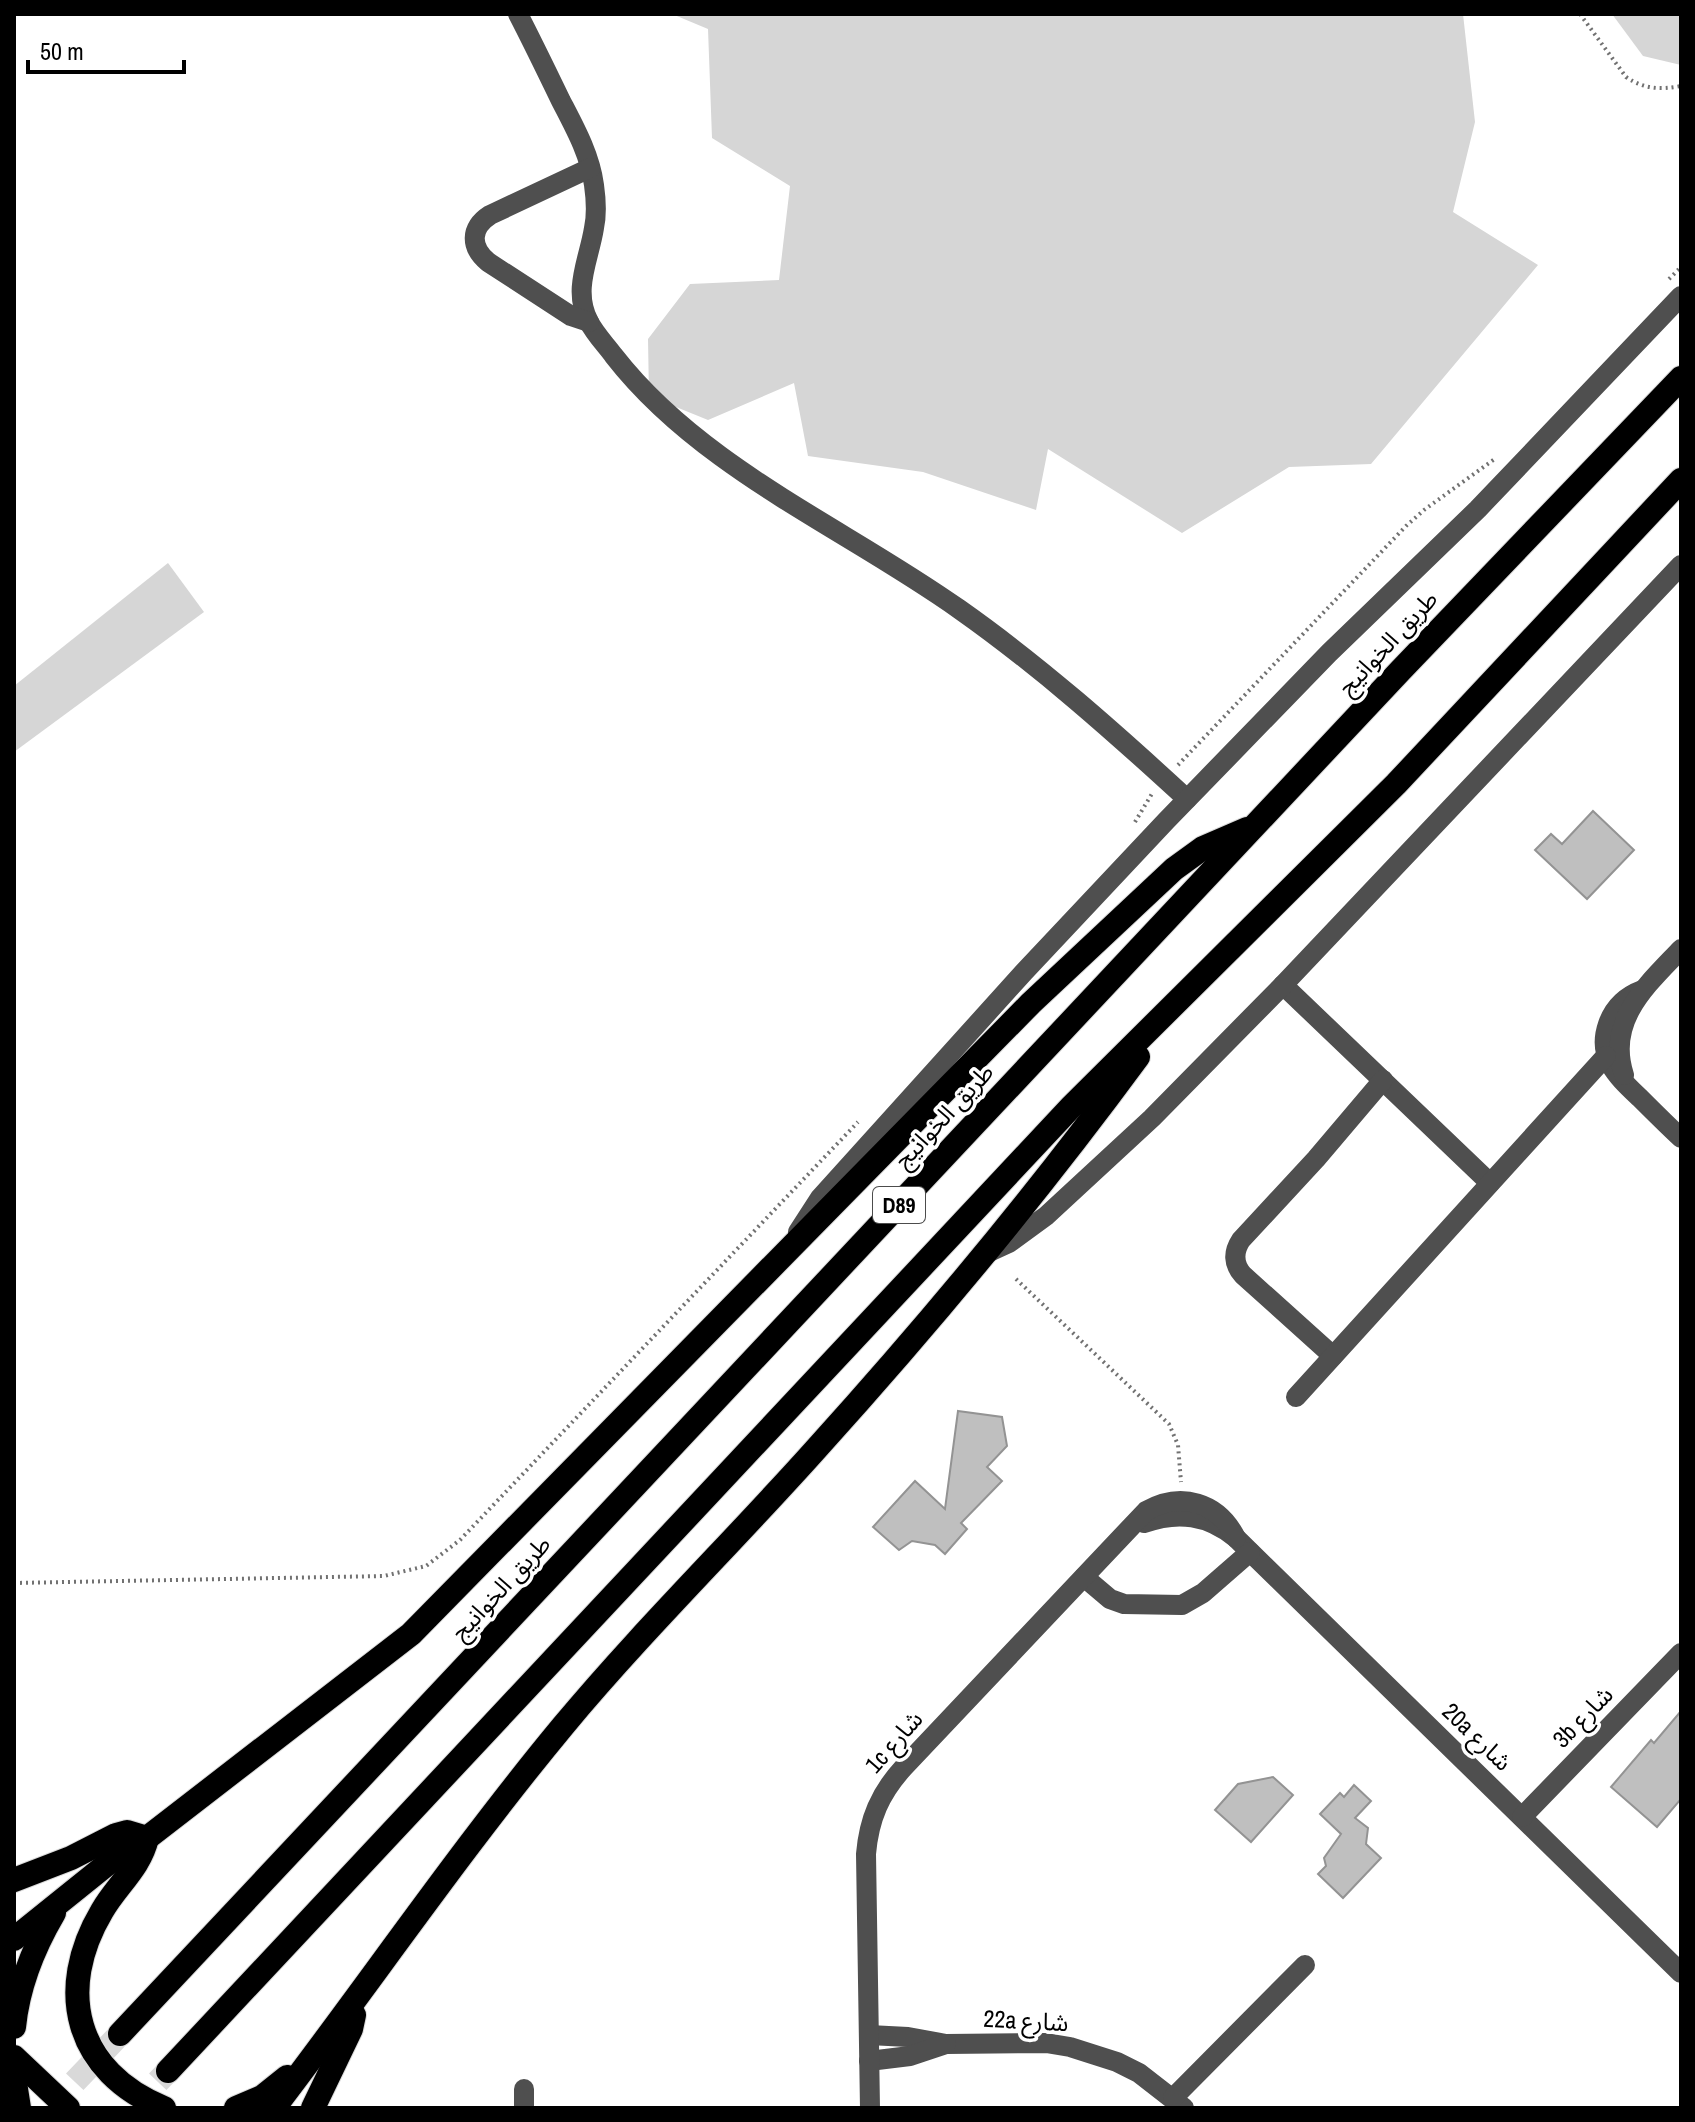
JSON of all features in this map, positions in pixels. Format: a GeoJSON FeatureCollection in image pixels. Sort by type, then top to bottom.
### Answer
{"type":"FeatureCollection","features":[{"type":"Feature","properties":{"kind":"highway","name":"طريق الخوانيج"},"geometry":{"type":"LineString","coordinates":[[120,2034],[1253,827],[1681,378]]}},
{"type":"Feature","properties":{"kind":"highway","name":"D89"},"geometry":{"type":"LineString","coordinates":[[168,2071],[1061,1117],[1396,784],[1681,480]]}},
{"type":"Feature","properties":{"kind":"highway"},"geometry":{"type":"LineString","coordinates":[[14,1939],[111,1861],[147,1838],[411,1634],[1031,1003],[1174,869],[1211,843],[1253,827]]}},
{"type":"Feature","properties":{"kind":"highway"},"geometry":{"type":"LineString","coordinates":[[274,2108],[430,1895],[564,1725],[640,1638],[815,1450],[985,1254],[1099,1111],[1179,998]]}},
{"type":"Feature","properties":{"kind":"highway"},"geometry":{"type":"LineString","coordinates":[[14,1880],[59,1863],[116,1835],[137,1833],[147,1838]]}},
{"type":"Feature","properties":{"kind":"highway"},"geometry":{"type":"LineString","coordinates":[[147,1838],[135,1868],[104,1907],[90,1932],[81,1954],[76,2000],[89,2046],[103,2067],[121,2085],[142,2099],[164,2108]]}},
{"type":"Feature","properties":{"kind":"highway"},"geometry":{"type":"LineString","coordinates":[[14,2027],[33,1954],[61,1900]]}},
{"type":"Feature","properties":{"kind":"highway"},"geometry":{"type":"LineString","coordinates":[[236,2108],[262,2097],[287,2077],[333,2016],[354,2001]]}},
{"type":"Feature","properties":{"kind":"highway"},"geometry":{"type":"LineString","coordinates":[[313,2108],[351,2029],[354,2001]]}},
{"type":"Feature","properties":{"kind":"highway"},"geometry":{"type":"LineString","coordinates":[[14,2057],[65,2107]]}},
{"type":"Feature","properties":{"kind":"highway"},"geometry":{"type":"LineString","coordinates":[[14,2076],[19,2105]]}},
{"type":"Feature","properties":{"kind":"street"},"geometry":{"type":"LineString","coordinates":[[518,14],[581,139],[590,168],[595,197],[595,226],[581,286],[583,305],[589,322],[634,382],[690,432],[752,476],[911,575],[1008,644],[1054,680],[1187,799]]}},
{"type":"Feature","properties":{"kind":"street"},"geometry":{"type":"LineString","coordinates":[[589,322],[571,316],[488,262],[476,250],[474,242],[477,226],[490,215],[590,168]]}},
{"type":"Feature","properties":{"kind":"street"},"geometry":{"type":"LineString","coordinates":[[793,1244],[820,1198],[1024,972],[1187,799],[1329,653],[1470,518],[1681,296]]}},
{"type":"Feature","properties":{"kind":"street"},"geometry":{"type":"LineString","coordinates":[[985,1254],[1009,1243],[1046,1216],[1152,1118],[1283,985],[1681,565]]}},
{"type":"Feature","properties":{"kind":"street"},"geometry":{"type":"LineString","coordinates":[[1296,1397],[1490,1183],[1610,1043],[1642,990],[1681,949]]}},
{"type":"Feature","properties":{"kind":"street"},"geometry":{"type":"LineString","coordinates":[[1283,985],[1490,1183]]}},
{"type":"Feature","properties":{"kind":"street"},"geometry":{"type":"LineString","coordinates":[[1610,1043],[1616,1076],[1681,1138]]}},
{"type":"Feature","properties":{"kind":"street"},"geometry":{"type":"LineString","coordinates":[[1333,1356],[1243,1275],[1236,1264],[1235,1251],[1241,1240],[1383,1080]]}},
{"type":"Feature","properties":{"kind":"street","name":"1c شارع"},"geometry":{"type":"LineString","coordinates":[[870,2108],[866,1854],[870,1822],[876,1807],[892,1779],[1137,1519],[1157,1505],[1183,1508]]}},
{"type":"Feature","properties":{"kind":"street","name":"20a شارع"},"geometry":{"type":"LineString","coordinates":[[1183,1508],[1212,1522],[1243,1545],[1681,1973]]}},
{"type":"Feature","properties":{"kind":"street"},"geometry":{"type":"LineString","coordinates":[[1084,1577],[1110,1599],[1124,1604],[1182,1605],[1203,1593],[1243,1545]]}},
{"type":"Feature","properties":{"kind":"street","name":"3b شارع"},"geometry":{"type":"LineString","coordinates":[[1522,1817],[1681,1653]]}},
{"type":"Feature","properties":{"kind":"street"},"geometry":{"type":"LineString","coordinates":[[1178,2103],[1305,1965]]}},
{"type":"Feature","properties":{"kind":"street","name":"22a شارع"},"geometry":{"type":"LineString","coordinates":[[869,2035],[908,2037],[946,2044],[1046,2043],[1070,2047],[1117,2062],[1139,2073],[1178,2103]]}},
{"type":"Feature","properties":{"kind":"street","name":"22a شارع"},"geometry":{"type":"LineString","coordinates":[[869,2061],[910,2056],[946,2044]]}},
{"type":"Feature","properties":{"kind":"path"},"geometry":{"type":"LineString","coordinates":[[1580,14],[1626,77],[1656,89],[1681,86]]}},
{"type":"Feature","properties":{"kind":"path"},"geometry":{"type":"LineString","coordinates":[[1660,289],[1681,267]]}},
{"type":"Feature","properties":{"kind":"path"},"geometry":{"type":"LineString","coordinates":[[1133,825],[1164,779],[1406,526],[1501,454]]}},
{"type":"Feature","properties":{"kind":"path"},"geometry":{"type":"LineString","coordinates":[[14,1583],[384,1576],[426,1566],[460,1540],[864,1116]]}},
{"type":"Feature","properties":{"kind":"path"},"geometry":{"type":"LineString","coordinates":[[1016,1279],[1169,1424],[1178,1445],[1183,1508]]}},
{"type":"Feature","properties":{"kind":"shaded area"},"geometry":{"type":"Polygon","coordinates":[[[672,14],[1463,14],[1475,122],[1453,212],[1538,265],[1371,464],[1289,467],[1182,533],[1048,449],[1036,510],[923,472],[808,456],[794,383],[708,420],[649,396],[648,339],[690,284],[779,280],[790,186],[712,138],[708,29],[672,14]]]}},
{"type":"Feature","properties":{"kind":"shaded area"},"geometry":{"type":"Polygon","coordinates":[[[1612,14],[1681,14],[1681,65],[1643,56],[1612,14]]]}},
{"type":"Feature","properties":{"kind":"shaded area"},"geometry":{"type":"Polygon","coordinates":[[[168,563],[204,612],[14,752],[14,686],[168,563]]]}},
{"type":"Feature","properties":{"kind":"building"},"geometry":{"type":"Polygon","coordinates":[[[1593,811],[1634,850],[1587,899],[1535,850],[1551,834],[1562,844],[1593,811]]]}},
{"type":"Feature","properties":{"kind":"building"},"geometry":{"type":"Polygon","coordinates":[[[958,1411],[1002,1417],[1007,1446],[987,1467],[1002,1481],[961,1523],[967,1529],[945,1554],[935,1545],[912,1541],[899,1550],[873,1527],[915,1481],[945,1509],[958,1411]]]}},
{"type":"Feature","properties":{"kind":"building"},"geometry":{"type":"Polygon","coordinates":[[[1681,1711],[1681,1799],[1657,1827],[1611,1787],[1651,1740],[1654,1743],[1681,1711]]]}},
{"type":"Feature","properties":{"kind":"building"},"geometry":{"type":"Polygon","coordinates":[[[1273,1777],[1293,1795],[1251,1842],[1215,1810],[1238,1784],[1273,1777]]]}},
{"type":"Feature","properties":{"kind":"building"},"geometry":{"type":"Polygon","coordinates":[[[1354,1785],[1371,1801],[1355,1818],[1368,1828],[1366,1844],[1381,1858],[1343,1898],[1318,1874],[1326,1866],[1324,1858],[1341,1834],[1320,1814],[1340,1793],[1344,1797],[1354,1785]]]}},
{"type":"Feature","properties":{"kind":"tunnel"},"geometry":{"type":"LineString","coordinates":[[50,2108],[120,2034]]}},
{"type":"Feature","properties":{"kind":"tunnel"},"geometry":{"type":"LineString","coordinates":[[133,2108],[168,2071]]}}]}
